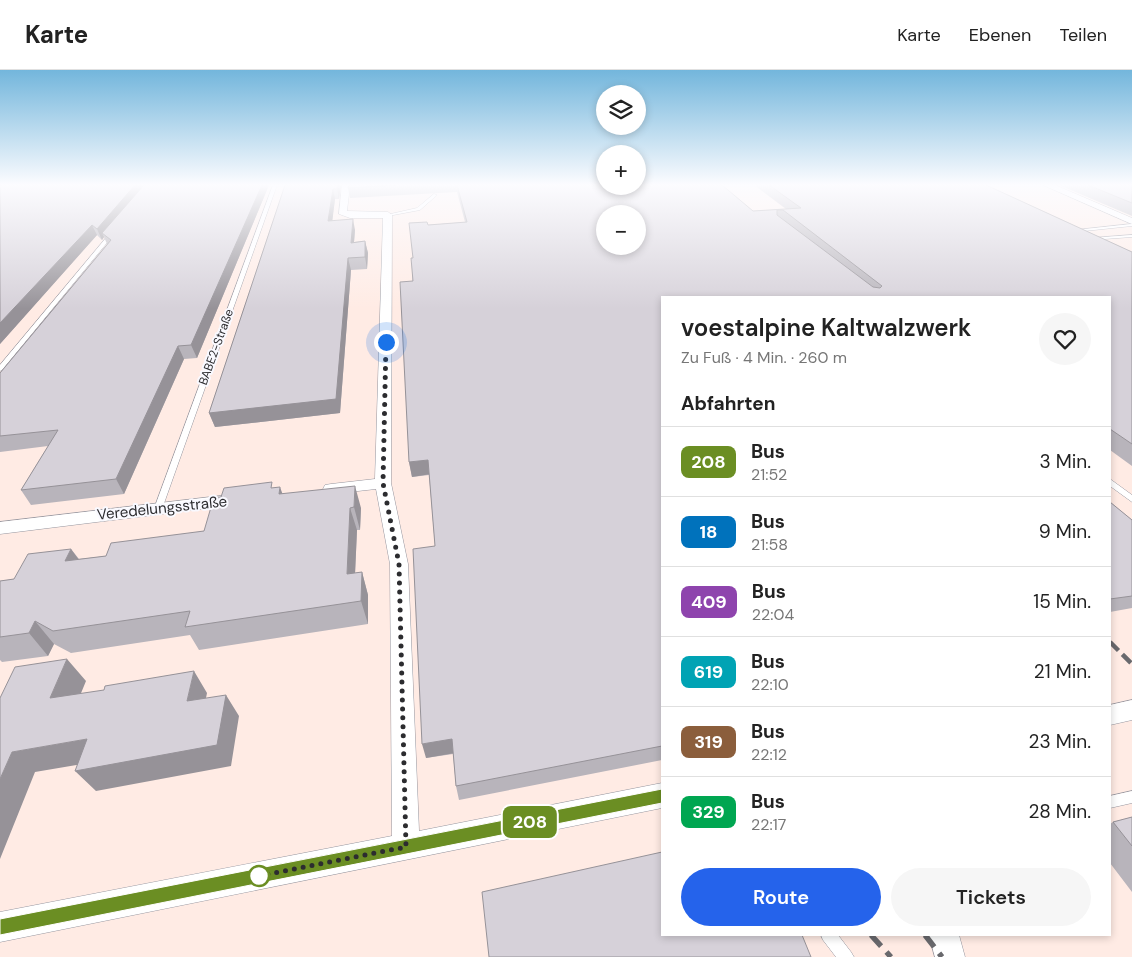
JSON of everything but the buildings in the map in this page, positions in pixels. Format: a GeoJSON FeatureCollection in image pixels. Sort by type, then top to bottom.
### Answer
{"type":"FeatureCollection","features":[{"type":"Feature","properties":{"kind":"street"},"geometry":{"type":"LineString","coordinates":[[388,226],[383,483],[399,564],[406,847]]}},
{"type":"Feature","properties":{"kind":"street"},"geometry":{"type":"LineString","coordinates":[[315,491],[383,483]]}},
{"type":"Feature","properties":{"kind":"street","name":"Veredelungsstraße"},"geometry":{"type":"LineString","coordinates":[[0,528],[158,508],[257,498]]}},
{"type":"Feature","properties":{"kind":"street"},"geometry":{"type":"LineString","coordinates":[[1111,715],[1132,710]]}},
{"type":"Feature","properties":{"kind":"street"},"geometry":{"type":"LineString","coordinates":[[0,927],[661,796]]}},
{"type":"Feature","properties":{"kind":"street"},"geometry":{"type":"LineString","coordinates":[[944,936],[950,957]]}},
{"type":"Feature","properties":{"kind":"lane"},"geometry":{"type":"LineString","coordinates":[[0,370],[118,226]]}},
{"type":"Feature","properties":{"kind":"lane","name":"BABE2-Straße"},"geometry":{"type":"LineString","coordinates":[[158,508],[260,226]]}},
{"type":"Feature","properties":{"kind":"lane"},"geometry":{"type":"LineString","coordinates":[[1067,230],[1119,226]]}},
{"type":"Feature","properties":{"kind":"lane"},"geometry":{"type":"LineString","coordinates":[[1081,240],[1132,236]]}},
{"type":"Feature","properties":{"kind":"lane"},"geometry":{"type":"LineString","coordinates":[[1111,483],[1132,499]]}},
{"type":"Feature","properties":{"kind":"lane"},"geometry":{"type":"LineString","coordinates":[[1111,802],[1132,797]]}},
{"type":"Feature","properties":{"kind":"lane"},"geometry":{"type":"LineString","coordinates":[[829,936],[846,957]]}},
{"type":"Feature","properties":{"kind":"shaded area"},"geometry":{"type":"Polygon","coordinates":[[[0,226],[596,226],[596,255],[646,255],[646,226],[1132,226],[1132,957],[0,957],[0,226]]]}},
{"type":"Feature","properties":{"kind":"railway"},"geometry":{"type":"LineString","coordinates":[[1111,643],[1132,664]]}},
{"type":"Feature","properties":{"kind":"railway"},"geometry":{"type":"LineString","coordinates":[[872,936],[891,957]]}},
{"type":"Feature","properties":{"kind":"railway"},"geometry":{"type":"LineString","coordinates":[[926,936],[942,957]]}},
{"type":"Feature","properties":{"kind":"bus line","name":"208"},"geometry":{"type":"LineString","coordinates":[[0,927],[661,796]]}},
{"type":"Feature","properties":{"kind":"route"},"geometry":{"type":"LineString","coordinates":[[259,876],[406,847],[399,564],[383,483],[386,342]]}}]}
